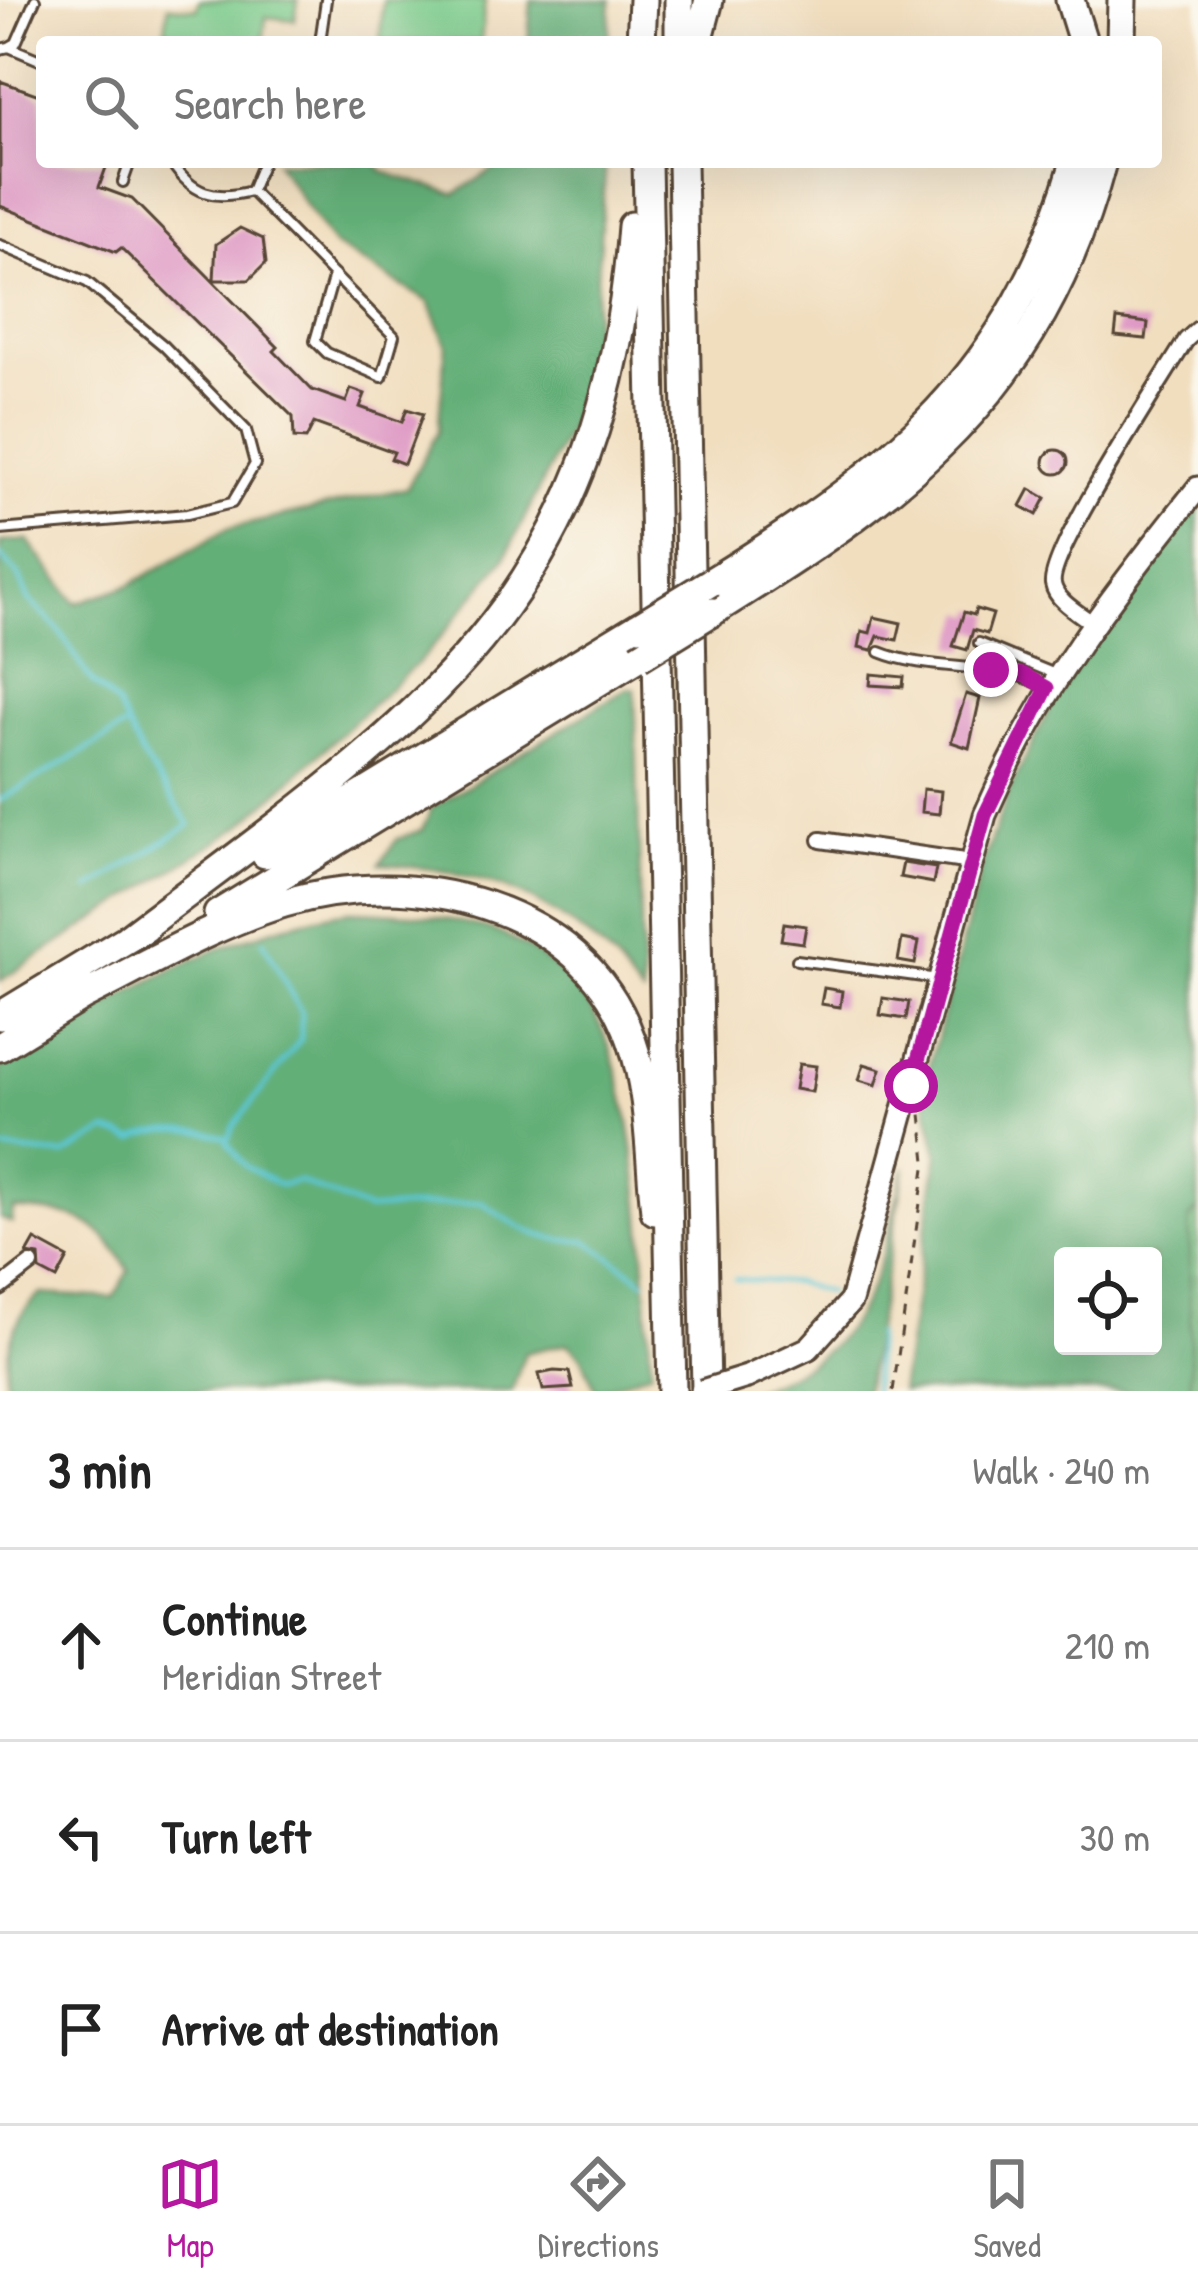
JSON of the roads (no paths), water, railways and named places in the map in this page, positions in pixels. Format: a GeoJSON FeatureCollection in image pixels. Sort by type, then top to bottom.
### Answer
{"type":"FeatureCollection","features":[{"type":"Feature","properties":{"kind":"highway"},"geometry":{"type":"LineString","coordinates":[[643,0],[643,36]]}},
{"type":"Feature","properties":{"kind":"highway"},"geometry":{"type":"LineString","coordinates":[[679,0],[680,36]]}},
{"type":"Feature","properties":{"kind":"highway"},"geometry":{"type":"LineString","coordinates":[[700,36],[709,0]]}},
{"type":"Feature","properties":{"kind":"highway"},"geometry":{"type":"LineString","coordinates":[[1070,0],[1081,36]]}},
{"type":"Feature","properties":{"kind":"highway"},"geometry":{"type":"LineString","coordinates":[[1120,36],[1122,0]]}},
{"type":"Feature","properties":{"kind":"highway"},"geometry":{"type":"LineString","coordinates":[[129,937],[398,730],[467,659],[526,579],[573,494],[607,400],[626,303],[635,168]]}},
{"type":"Feature","properties":{"kind":"highway"},"geometry":{"type":"LineString","coordinates":[[646,168],[672,1385]]}},
{"type":"Feature","properties":{"kind":"highway"},"geometry":{"type":"LineString","coordinates":[[684,168],[704,1391]]}},
{"type":"Feature","properties":{"kind":"highway"},"geometry":{"type":"LineString","coordinates":[[0,1016],[859,487],[949,402],[1030,279],[1073,168]]}},
{"type":"Feature","properties":{"kind":"highway"},"geometry":{"type":"LineString","coordinates":[[0,1047],[865,514],[966,420],[1045,307],[1077,238],[1100,168]]}},
{"type":"Feature","properties":{"kind":"highway"},"geometry":{"type":"LineString","coordinates":[[77,1000],[246,917],[334,892],[408,890],[458,897],[539,929],[570,952],[604,989],[637,1057],[672,1385]]}},
{"type":"Feature","properties":{"kind":"street"},"geometry":{"type":"LineString","coordinates":[[1091,622],[1060,598],[1053,582],[1055,566],[1099,484],[1186,340],[1198,329]]}},
{"type":"Feature","properties":{"kind":"street"},"geometry":{"type":"LineString","coordinates":[[704,1391],[809,1348],[851,1301],[971,862],[1018,738],[1091,622],[1198,488]]}},
{"type":"Feature","properties":{"kind":"street"},"geometry":{"type":"LineString","coordinates":[[821,840],[971,862]]}},
{"type":"Feature","properties":{"kind":"street"},"geometry":{"type":"LineString","coordinates":[[0,1288],[31,1264]]}},
{"type":"Feature","properties":{"kind":"lane"},"geometry":{"type":"LineString","coordinates":[[35,0],[4,48],[36,59]]}},
{"type":"Feature","properties":{"kind":"lane"},"geometry":{"type":"LineString","coordinates":[[321,36],[326,0]]}},
{"type":"Feature","properties":{"kind":"lane"},"geometry":{"type":"LineString","coordinates":[[123,182],[128,168]]}},
{"type":"Feature","properties":{"kind":"lane"},"geometry":{"type":"LineString","coordinates":[[175,168],[188,187],[223,198],[251,191]]}},
{"type":"Feature","properties":{"kind":"lane"},"geometry":{"type":"LineString","coordinates":[[251,191],[261,168]]}},
{"type":"Feature","properties":{"kind":"lane"},"geometry":{"type":"LineString","coordinates":[[251,191],[334,275],[394,336],[382,377],[327,353],[315,341],[334,275]]}},
{"type":"Feature","properties":{"kind":"lane"},"geometry":{"type":"LineString","coordinates":[[0,245],[87,282],[164,346],[246,430],[255,464],[232,503],[188,514],[0,530]]}},
{"type":"Feature","properties":{"kind":"lane"},"geometry":{"type":"LineString","coordinates":[[979,643],[1051,681]]}},
{"type":"Feature","properties":{"kind":"lane"},"geometry":{"type":"LineString","coordinates":[[880,652],[909,664],[1051,681]]}},
{"type":"Feature","properties":{"kind":"lane"},"geometry":{"type":"LineString","coordinates":[[797,960],[940,979]]}},
{"type":"Feature","properties":{"kind":"waterway"},"geometry":{"type":"LineString","coordinates":[[0,556],[18,574],[29,600],[59,630],[92,682],[117,705],[142,756],[190,825],[89,889]]}},
{"type":"Feature","properties":{"kind":"waterway"},"geometry":{"type":"LineString","coordinates":[[0,800],[127,726]]}},
{"type":"Feature","properties":{"kind":"waterway"},"geometry":{"type":"LineString","coordinates":[[263,940],[301,1013],[301,1039],[234,1126],[227,1142],[246,1167],[280,1185],[298,1181],[367,1210],[482,1202],[531,1232],[586,1240],[645,1281]]}},
{"type":"Feature","properties":{"kind":"waterway"},"geometry":{"type":"LineString","coordinates":[[0,1149],[64,1155],[107,1131],[134,1140],[180,1130],[228,1138]]}},
{"type":"Feature","properties":{"kind":"waterway"},"geometry":{"type":"LineString","coordinates":[[735,1279],[797,1283],[828,1293]]}},
{"type":"Feature","properties":{"kind":"waterway"},"geometry":{"type":"LineString","coordinates":[[873,1391],[876,1334]]}}]}
